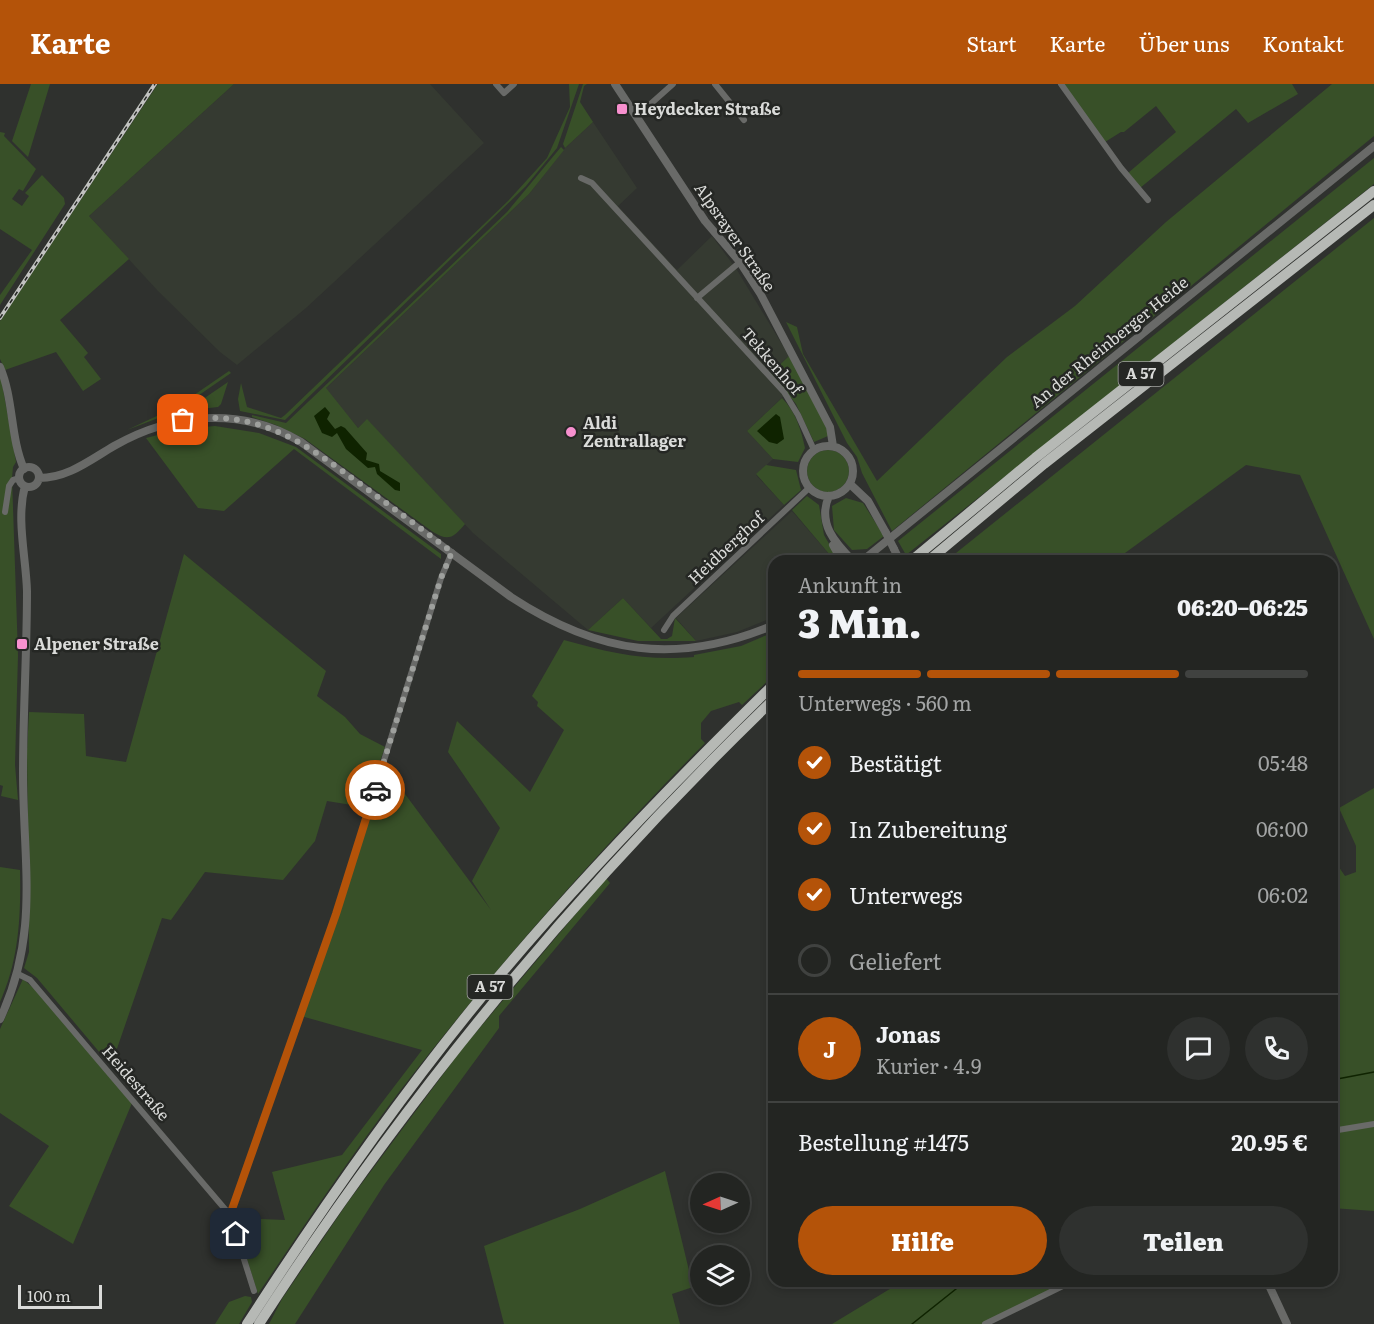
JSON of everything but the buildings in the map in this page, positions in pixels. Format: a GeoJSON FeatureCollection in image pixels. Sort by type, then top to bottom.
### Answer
{"type":"FeatureCollection","features":[{"type":"Feature","properties":{"kind":"highway","name":"A 57"},"geometry":{"type":"LineString","coordinates":[[918,555],[1035,458],[1374,191]]}},
{"type":"Feature","properties":{"kind":"highway","name":"A 57"},"geometry":{"type":"LineString","coordinates":[[935,555],[1053,458],[1374,205]]}},
{"type":"Feature","properties":{"kind":"highway","name":"A 57"},"geometry":{"type":"LineString","coordinates":[[247,1324],[392,1112],[493,984],[641,818],[768,690]]}},
{"type":"Feature","properties":{"kind":"highway","name":"A 57"},"geometry":{"type":"LineString","coordinates":[[259,1324],[332,1213],[403,1115],[500,991],[596,881],[768,705]]}},
{"type":"Feature","properties":{"kind":"street"},"geometry":{"type":"LineString","coordinates":[[496,84],[504,93],[514,84]]}},
{"type":"Feature","properties":{"kind":"street","name":"Alpsrayer Straße"},"geometry":{"type":"LineString","coordinates":[[615,84],[705,220],[740,262],[760,293],[828,422],[833,446],[845,452],[852,463],[853,476],[850,484]]}},
{"type":"Feature","properties":{"kind":"street"},"geometry":{"type":"LineString","coordinates":[[637,116],[673,84]]}},
{"type":"Feature","properties":{"kind":"street"},"geometry":{"type":"LineString","coordinates":[[715,84],[744,120]]}},
{"type":"Feature","properties":{"kind":"street"},"geometry":{"type":"LineString","coordinates":[[1061,84],[1121,168],[1148,200]]}},
{"type":"Feature","properties":{"kind":"street","name":"An der Rheinberger Heide"},"geometry":{"type":"LineString","coordinates":[[869,555],[1374,146]]}},
{"type":"Feature","properties":{"kind":"street","name":"Tekkenhof"},"geometry":{"type":"LineString","coordinates":[[581,178],[592,183],[784,392],[798,415],[814,450]]}},
{"type":"Feature","properties":{"kind":"street"},"geometry":{"type":"LineString","coordinates":[[698,298],[740,262]]}},
{"type":"Feature","properties":{"kind":"street"},"geometry":{"type":"LineString","coordinates":[[0,367],[11,406],[18,453],[24,469],[20,478]]}},
{"type":"Feature","properties":{"kind":"street"},"geometry":{"type":"LineString","coordinates":[[25,486],[34,486],[39,478],[67,474],[134,435],[157,426],[202,417],[237,419],[275,429],[301,442],[535,613],[597,641],[656,650],[697,647],[744,638],[768,628]]}},
{"type":"Feature","properties":{"kind":"street"},"geometry":{"type":"LineString","coordinates":[[833,446],[814,450],[806,459],[803,468],[809,488],[819,495],[829,496],[839,494],[850,484],[868,501],[897,555]]}},
{"type":"Feature","properties":{"kind":"street"},"geometry":{"type":"LineString","coordinates":[[24,469],[33,468],[39,478]]}},
{"type":"Feature","properties":{"kind":"street"},"geometry":{"type":"LineString","coordinates":[[0,1019],[18,974],[27,922],[23,775],[27,589],[22,504],[25,486],[20,478]]}},
{"type":"Feature","properties":{"kind":"street"},"geometry":{"type":"LineString","coordinates":[[5,512],[9,486],[13,480],[20,478]]}},
{"type":"Feature","properties":{"kind":"street","name":"Heidberghof"},"geometry":{"type":"LineString","coordinates":[[664,630],[673,616],[809,488]]}},
{"type":"Feature","properties":{"kind":"street"},"geometry":{"type":"LineString","coordinates":[[819,495],[825,530],[839,555]]}},
{"type":"Feature","properties":{"kind":"street"},"geometry":{"type":"LineString","coordinates":[[829,496],[826,515],[830,534],[848,555]]}},
{"type":"Feature","properties":{"kind":"street"},"geometry":{"type":"LineString","coordinates":[[254,1291],[230,1215],[336,914],[441,578],[452,552]]}},
{"type":"Feature","properties":{"kind":"street","name":"Heidestraße"},"geometry":{"type":"LineString","coordinates":[[18,974],[30,980],[230,1215]]}},
{"type":"Feature","properties":{"kind":"street"},"geometry":{"type":"LineString","coordinates":[[1338,1130],[1374,1124]]}},
{"type":"Feature","properties":{"kind":"street"},"geometry":{"type":"LineString","coordinates":[[985,1324],[1061,1287]]}},
{"type":"Feature","properties":{"kind":"street"},"geometry":{"type":"LineString","coordinates":[[1270,1287],[1287,1324]]}},
{"type":"Feature","properties":{"kind":"shaded area"},"geometry":{"type":"Polygon","coordinates":[[[31,84],[50,84],[28,157],[12,141],[31,84]]]}},
{"type":"Feature","properties":{"kind":"shaded area"},"geometry":{"type":"Polygon","coordinates":[[[152,84],[158,84],[0,321],[0,314],[152,84]]]}},
{"type":"Feature","properties":{"kind":"shaded area"},"geometry":{"type":"Polygon","coordinates":[[[158,84],[234,84],[89,216],[129,259],[60,320],[88,353],[84,357],[101,379],[83,391],[56,352],[5,370],[0,359],[0,321],[158,84]]]}},
{"type":"Feature","properties":{"kind":"shaded area"},"geometry":{"type":"Polygon","coordinates":[[[234,84],[430,84],[484,143],[306,308],[237,365],[220,352],[158,291],[89,216],[234,84]]]}},
{"type":"Feature","properties":{"kind":"shaded area"},"geometry":{"type":"Polygon","coordinates":[[[569,84],[579,84],[557,148],[526,186],[285,420],[240,411],[238,399],[241,383],[247,407],[281,418],[285,415],[508,201],[547,158],[570,107],[569,84]]]}},
{"type":"Feature","properties":{"kind":"shaded area"},"geometry":{"type":"Polygon","coordinates":[[[583,84],[587,84],[584,86],[580,102],[593,122],[565,148],[563,144],[583,84]]]}},
{"type":"Feature","properties":{"kind":"shaded area"},"geometry":{"type":"Polygon","coordinates":[[[1063,84],[1292,84],[1298,94],[1248,123],[1236,109],[1140,188],[1128,173],[1176,132],[1156,106],[1124,132],[1105,142],[1063,84]]]}},
{"type":"Feature","properties":{"kind":"shaded area"},"geometry":{"type":"Polygon","coordinates":[[[1332,84],[1374,84],[1374,136],[892,531],[862,473],[857,457],[847,443],[786,322],[797,327],[803,354],[877,481],[1007,357],[1075,306],[1166,222],[1332,84]]]}},
{"type":"Feature","properties":{"kind":"shaded area"},"geometry":{"type":"Polygon","coordinates":[[[593,122],[637,188],[618,206],[677,270],[712,236],[737,270],[789,356],[771,373],[788,392],[747,431],[773,459],[756,475],[784,505],[651,628],[623,598],[588,630],[473,533],[367,420],[358,428],[325,389],[529,194],[565,148],[593,122]]]}},
{"type":"Feature","properties":{"kind":"shaded area"},"geometry":{"type":"Polygon","coordinates":[[[0,132],[5,133],[4,136],[36,169],[23,191],[19,189],[12,199],[22,206],[29,196],[25,193],[42,175],[64,198],[65,204],[0,305],[0,295],[32,250],[0,229],[0,132]]]}},
{"type":"Feature","properties":{"kind":"shaded area"},"geometry":{"type":"Polygon","coordinates":[[[561,147],[564,150],[529,194],[326,388],[358,428],[367,419],[465,524],[458,532],[451,537],[443,537],[433,532],[305,439],[276,425],[252,417],[252,415],[286,423],[507,212],[561,147]]]}},
{"type":"Feature","properties":{"kind":"shaded area"},"geometry":{"type":"Polygon","coordinates":[[[1374,158],[1374,184],[906,555],[898,541],[1374,158]]]}},
{"type":"Feature","properties":{"kind":"shaded area"},"geometry":{"type":"Polygon","coordinates":[[[1374,218],[1374,639],[1300,475],[1246,465],[1122,555],[953,555],[1374,218]]]}},
{"type":"Feature","properties":{"kind":"shaded area"},"geometry":{"type":"Polygon","coordinates":[[[789,356],[827,428],[828,436],[814,442],[796,404],[771,373],[789,356]]]}},
{"type":"Feature","properties":{"kind":"shaded area"},"geometry":{"type":"Polygon","coordinates":[[[229,371],[231,373],[189,402],[193,406],[228,382],[218,407],[174,412],[127,430],[178,406],[229,371]]]}},
{"type":"Feature","properties":{"kind":"shaded area"},"geometry":{"type":"Polygon","coordinates":[[[0,372],[16,462],[12,478],[18,655],[15,765],[18,800],[1,796],[3,786],[0,785],[0,372]]]}},
{"type":"Feature","properties":{"kind":"shaded area"},"geometry":{"type":"Polygon","coordinates":[[[782,398],[800,428],[805,448],[798,462],[773,459],[747,431],[782,398]]]}},
{"type":"Feature","properties":{"kind":"shaded area"},"geometry":{"type":"Polygon","coordinates":[[[325,407],[330,413],[327,419],[335,429],[341,426],[345,428],[367,453],[366,460],[379,464],[380,471],[400,483],[400,491],[395,490],[377,474],[375,467],[368,468],[346,449],[337,433],[332,437],[322,433],[314,416],[325,407]]]}},
{"type":"Feature","properties":{"kind":"shaded area"},"geometry":{"type":"Polygon","coordinates":[[[776,414],[780,417],[784,439],[777,444],[769,442],[757,431],[776,414]]]}},
{"type":"Feature","properties":{"kind":"shaded area"},"geometry":{"type":"Polygon","coordinates":[[[215,426],[259,433],[296,447],[441,554],[441,559],[294,449],[224,511],[198,508],[146,438],[181,429],[215,426]]]}},
{"type":"Feature","properties":{"kind":"shaded area"},"geometry":{"type":"Polygon","coordinates":[[[828,450],[843,456],[849,471],[843,486],[828,492],[813,486],[807,471],[813,456],[828,450]]]}},
{"type":"Feature","properties":{"kind":"shaded area"},"geometry":{"type":"Polygon","coordinates":[[[766,465],[796,470],[801,490],[784,505],[756,474],[766,465]]]}},
{"type":"Feature","properties":{"kind":"shaded area"},"geometry":{"type":"Polygon","coordinates":[[[807,496],[819,505],[824,535],[836,555],[830,555],[792,510],[807,496]]]}},
{"type":"Feature","properties":{"kind":"shaded area"},"geometry":{"type":"Polygon","coordinates":[[[846,498],[863,503],[884,536],[867,549],[852,550],[834,530],[832,506],[846,498]]]}},
{"type":"Feature","properties":{"kind":"shaded area"},"geometry":{"type":"Polygon","coordinates":[[[792,511],[830,555],[768,555],[768,619],[737,632],[696,641],[676,618],[792,511]]]}},
{"type":"Feature","properties":{"kind":"shaded area"},"geometry":{"type":"Polygon","coordinates":[[[184,554],[326,671],[317,696],[345,717],[360,734],[385,747],[364,807],[327,801],[315,841],[283,880],[205,872],[171,920],[162,918],[111,1066],[37,978],[24,968],[29,952],[27,751],[29,712],[84,714],[86,756],[126,762],[184,554]]]}},
{"type":"Feature","properties":{"kind":"shaded area"},"geometry":{"type":"Polygon","coordinates":[[[623,598],[661,639],[672,636],[675,618],[696,641],[638,641],[588,630],[623,598]]]}},
{"type":"Feature","properties":{"kind":"shaded area"},"geometry":{"type":"Polygon","coordinates":[[[768,635],[768,681],[742,705],[739,702],[711,711],[701,723],[701,739],[705,743],[585,869],[435,1046],[327,1192],[258,1294],[234,1218],[285,1220],[272,1172],[342,1155],[422,1050],[301,1016],[385,767],[491,910],[472,881],[500,828],[448,752],[457,721],[530,792],[564,730],[537,706],[538,702],[532,696],[564,640],[628,655],[659,658],[694,657],[694,655],[741,646],[768,635]]]}},
{"type":"Feature","properties":{"kind":"shaded area"},"geometry":{"type":"Polygon","coordinates":[[[1374,788],[1374,1211],[1338,1208],[1338,866],[1345,876],[1356,872],[1356,846],[1339,808],[1374,788]]]}},
{"type":"Feature","properties":{"kind":"shaded area"},"geometry":{"type":"Polygon","coordinates":[[[0,867],[20,870],[20,887],[18,938],[11,970],[0,1002],[0,867]]]}},
{"type":"Feature","properties":{"kind":"shaded area"},"geometry":{"type":"Polygon","coordinates":[[[606,878],[610,883],[499,1016],[499,1028],[384,1185],[295,1324],[269,1324],[282,1299],[348,1202],[462,1049],[606,878]]]}},
{"type":"Feature","properties":{"kind":"shaded area"},"geometry":{"type":"Polygon","coordinates":[[[23,979],[37,991],[132,1103],[73,1244],[9,1206],[49,1146],[0,1113],[0,1029],[23,979]]]}},
{"type":"Feature","properties":{"kind":"shaded area"},"geometry":{"type":"Polygon","coordinates":[[[665,1171],[690,1275],[690,1288],[672,1294],[680,1324],[504,1324],[484,1246],[580,1209],[665,1171]]]}},
{"type":"Feature","properties":{"kind":"shaded area"},"geometry":{"type":"Polygon","coordinates":[[[893,1287],[1061,1287],[985,1324],[832,1324],[893,1287]]]}},
{"type":"Feature","properties":{"kind":"shaded area"},"geometry":{"type":"Polygon","coordinates":[[[245,1296],[251,1297],[252,1302],[239,1324],[215,1324],[229,1302],[245,1296]]]}},
{"type":"Feature","properties":{"kind":"waterway"},"geometry":{"type":"LineString","coordinates":[[1338,1079],[1374,1072]]}},
{"type":"Feature","properties":{"kind":"waterway"},"geometry":{"type":"LineString","coordinates":[[912,1324],[958,1287]]}},
{"type":"Feature","properties":{"kind":"railway"},"geometry":{"type":"LineString","coordinates":[[0,318],[155,84]]}},
{"type":"Feature","properties":{"kind":"way so far"},"geometry":{"type":"LineString","coordinates":[[183,420],[202,417],[237,419],[289,435],[452,552],[441,578],[375,790]]}},
{"type":"Feature","properties":{"kind":"place","name":"Heydecker Straße"},"geometry":{"type":"Point","coordinates":[622,109]}},
{"type":"Feature","properties":{"kind":"place","name":"Aldi Zentrallager"},"geometry":{"type":"Point","coordinates":[571,432]}},
{"type":"Feature","properties":{"kind":"place","name":"Alpener Straße"},"geometry":{"type":"Point","coordinates":[22,644]}},
{"type":"Feature","properties":{"kind":"route"},"geometry":{"type":"LineString","coordinates":[[236,1234],[230,1215],[336,914],[375,790]]}}]}
